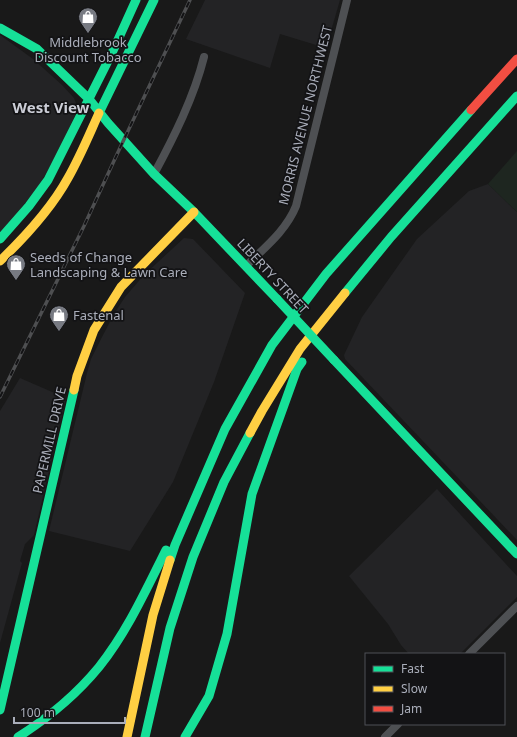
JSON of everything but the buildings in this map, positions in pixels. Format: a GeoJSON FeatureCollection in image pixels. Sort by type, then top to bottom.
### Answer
{"type":"FeatureCollection","features":[{"type":"Feature","properties":{"kind":"main road"},"geometry":{"type":"LineString","coordinates":[[0,239],[29,206],[48,180],[112,53],[136,0]]}},
{"type":"Feature","properties":{"kind":"main road"},"geometry":{"type":"LineString","coordinates":[[0,261],[26,236],[55,199],[68,178],[154,0]]}},
{"type":"Feature","properties":{"kind":"main road","name":"LIBERTY STREET"},"geometry":{"type":"LineString","coordinates":[[0,28],[37,49],[89,99],[154,174],[194,212],[246,266],[517,554]]}},
{"type":"Feature","properties":{"kind":"main road"},"geometry":{"type":"LineString","coordinates":[[127,737],[153,615],[175,545],[225,429],[272,345],[326,274],[517,59]]}},
{"type":"Feature","properties":{"kind":"main road"},"geometry":{"type":"LineString","coordinates":[[145,737],[170,628],[193,557],[224,482],[262,411],[300,349],[351,285],[391,237],[517,96]]}},
{"type":"Feature","properties":{"kind":"main road","name":"PAPERMILL DRIVE"},"geometry":{"type":"LineString","coordinates":[[0,710],[77,376],[94,330],[121,287],[194,212]]}},
{"type":"Feature","properties":{"kind":"main road"},"geometry":{"type":"LineString","coordinates":[[186,737],[209,696],[225,641],[252,494],[278,420],[297,369],[351,285]]}},
{"type":"Feature","properties":{"kind":"main road"},"geometry":{"type":"LineString","coordinates":[[18,737],[47,718],[71,697],[100,666],[126,628],[203,480]]}},
{"type":"Feature","properties":{"kind":"street","name":"MORRIS AVENUE NORTHWEST"},"geometry":{"type":"LineString","coordinates":[[246,266],[292,217],[347,0]]}},
{"type":"Feature","properties":{"kind":"street"},"geometry":{"type":"LineString","coordinates":[[154,174],[167,150],[200,76],[204,57]]}},
{"type":"Feature","properties":{"kind":"street"},"geometry":{"type":"LineString","coordinates":[[470,653],[517,606]]}},
{"type":"Feature","properties":{"kind":"street"},"geometry":{"type":"LineString","coordinates":[[385,737],[397,725]]}},
{"type":"Feature","properties":{"kind":"shaded area"},"geometry":{"type":"Polygon","coordinates":[[[205,0],[340,0],[326,48],[280,34],[270,68],[186,39],[205,0]]]}},
{"type":"Feature","properties":{"kind":"shaded area"},"geometry":{"type":"Polygon","coordinates":[[[0,35],[33,59],[62,85],[74,98],[77,111],[59,151],[38,187],[0,234],[0,35]]]}},
{"type":"Feature","properties":{"kind":"shaded area"},"geometry":{"type":"Polygon","coordinates":[[[517,151],[517,212],[488,184],[517,151]]]}},
{"type":"Feature","properties":{"kind":"shaded area"},"geometry":{"type":"Polygon","coordinates":[[[488,184],[517,212],[517,540],[345,359],[344,355],[362,317],[417,239],[469,191],[488,184]]]}},
{"type":"Feature","properties":{"kind":"shaded area"},"geometry":{"type":"Polygon","coordinates":[[[184,238],[193,239],[245,293],[214,382],[173,482],[130,551],[49,531],[91,359],[114,314],[125,297],[144,275],[184,238]]]}},
{"type":"Feature","properties":{"kind":"shaded area"},"geometry":{"type":"Polygon","coordinates":[[[20,378],[66,398],[34,535],[25,544],[20,561],[22,563],[0,643],[0,411],[20,378]]]}},
{"type":"Feature","properties":{"kind":"shaded area"},"geometry":{"type":"Polygon","coordinates":[[[437,489],[517,576],[517,597],[461,653],[408,653],[401,645],[388,624],[349,576],[437,489]]]}},
{"type":"Feature","properties":{"kind":"railway"},"geometry":{"type":"LineString","coordinates":[[0,397],[84,226],[190,0]]}},
{"type":"Feature","properties":{"kind":"traffic: fast"},"geometry":{"type":"LineString","coordinates":[[0,239],[29,206],[48,180],[112,53],[136,0]]}},
{"type":"Feature","properties":{"kind":"traffic: fast"},"geometry":{"type":"LineString","coordinates":[[99,113],[154,0]]}},
{"type":"Feature","properties":{"kind":"traffic: fast"},"geometry":{"type":"LineString","coordinates":[[0,28],[37,49],[89,99],[108,123],[154,174],[194,212],[277,299]]}},
{"type":"Feature","properties":{"kind":"traffic: fast"},"geometry":{"type":"LineString","coordinates":[[345,293],[391,237],[517,96]]}},
{"type":"Feature","properties":{"kind":"traffic: fast"},"geometry":{"type":"LineString","coordinates":[[170,560],[225,429],[272,345],[326,274],[471,110]]}},
{"type":"Feature","properties":{"kind":"traffic: fast"},"geometry":{"type":"LineString","coordinates":[[277,299],[334,360]]}},
{"type":"Feature","properties":{"kind":"traffic: fast"},"geometry":{"type":"LineString","coordinates":[[334,360],[517,554]]}},
{"type":"Feature","properties":{"kind":"traffic: fast"},"geometry":{"type":"LineString","coordinates":[[185,737],[209,696],[227,634],[252,494],[297,369],[302,362]]}},
{"type":"Feature","properties":{"kind":"traffic: fast"},"geometry":{"type":"LineString","coordinates":[[0,710],[74,390]]}},
{"type":"Feature","properties":{"kind":"traffic: fast"},"geometry":{"type":"LineString","coordinates":[[145,737],[170,628],[193,557],[224,482],[250,433]]}},
{"type":"Feature","properties":{"kind":"traffic: fast"},"geometry":{"type":"LineString","coordinates":[[18,737],[61,705],[81,687],[99,667],[127,625],[166,550]]}},
{"type":"Feature","properties":{"kind":"traffic: slow"},"geometry":{"type":"LineString","coordinates":[[0,261],[19,242],[54,201],[68,178],[99,113]]}},
{"type":"Feature","properties":{"kind":"traffic: slow"},"geometry":{"type":"LineString","coordinates":[[74,390],[77,376],[94,330],[121,287],[194,212]]}},
{"type":"Feature","properties":{"kind":"traffic: slow"},"geometry":{"type":"LineString","coordinates":[[250,433],[300,349],[345,293]]}},
{"type":"Feature","properties":{"kind":"traffic: slow"},"geometry":{"type":"LineString","coordinates":[[127,737],[153,615],[170,560]]}},
{"type":"Feature","properties":{"kind":"traffic: jam"},"geometry":{"type":"LineString","coordinates":[[471,110],[517,59]]}},
{"type":"Feature","properties":{"kind":"place","name":"Middlebrook Discount Tobacco"},"geometry":{"type":"Point","coordinates":[88,34]}},
{"type":"Feature","properties":{"kind":"place","name":"Seeds of Change Landscaping & Lawn Care"},"geometry":{"type":"Point","coordinates":[16,281]}},
{"type":"Feature","properties":{"kind":"place","name":"Fastenal"},"geometry":{"type":"Point","coordinates":[59,332]}},
{"type":"Feature","properties":{"kind":"district","name":"West View"},"geometry":{"type":"Point","coordinates":[51,108]}}]}
